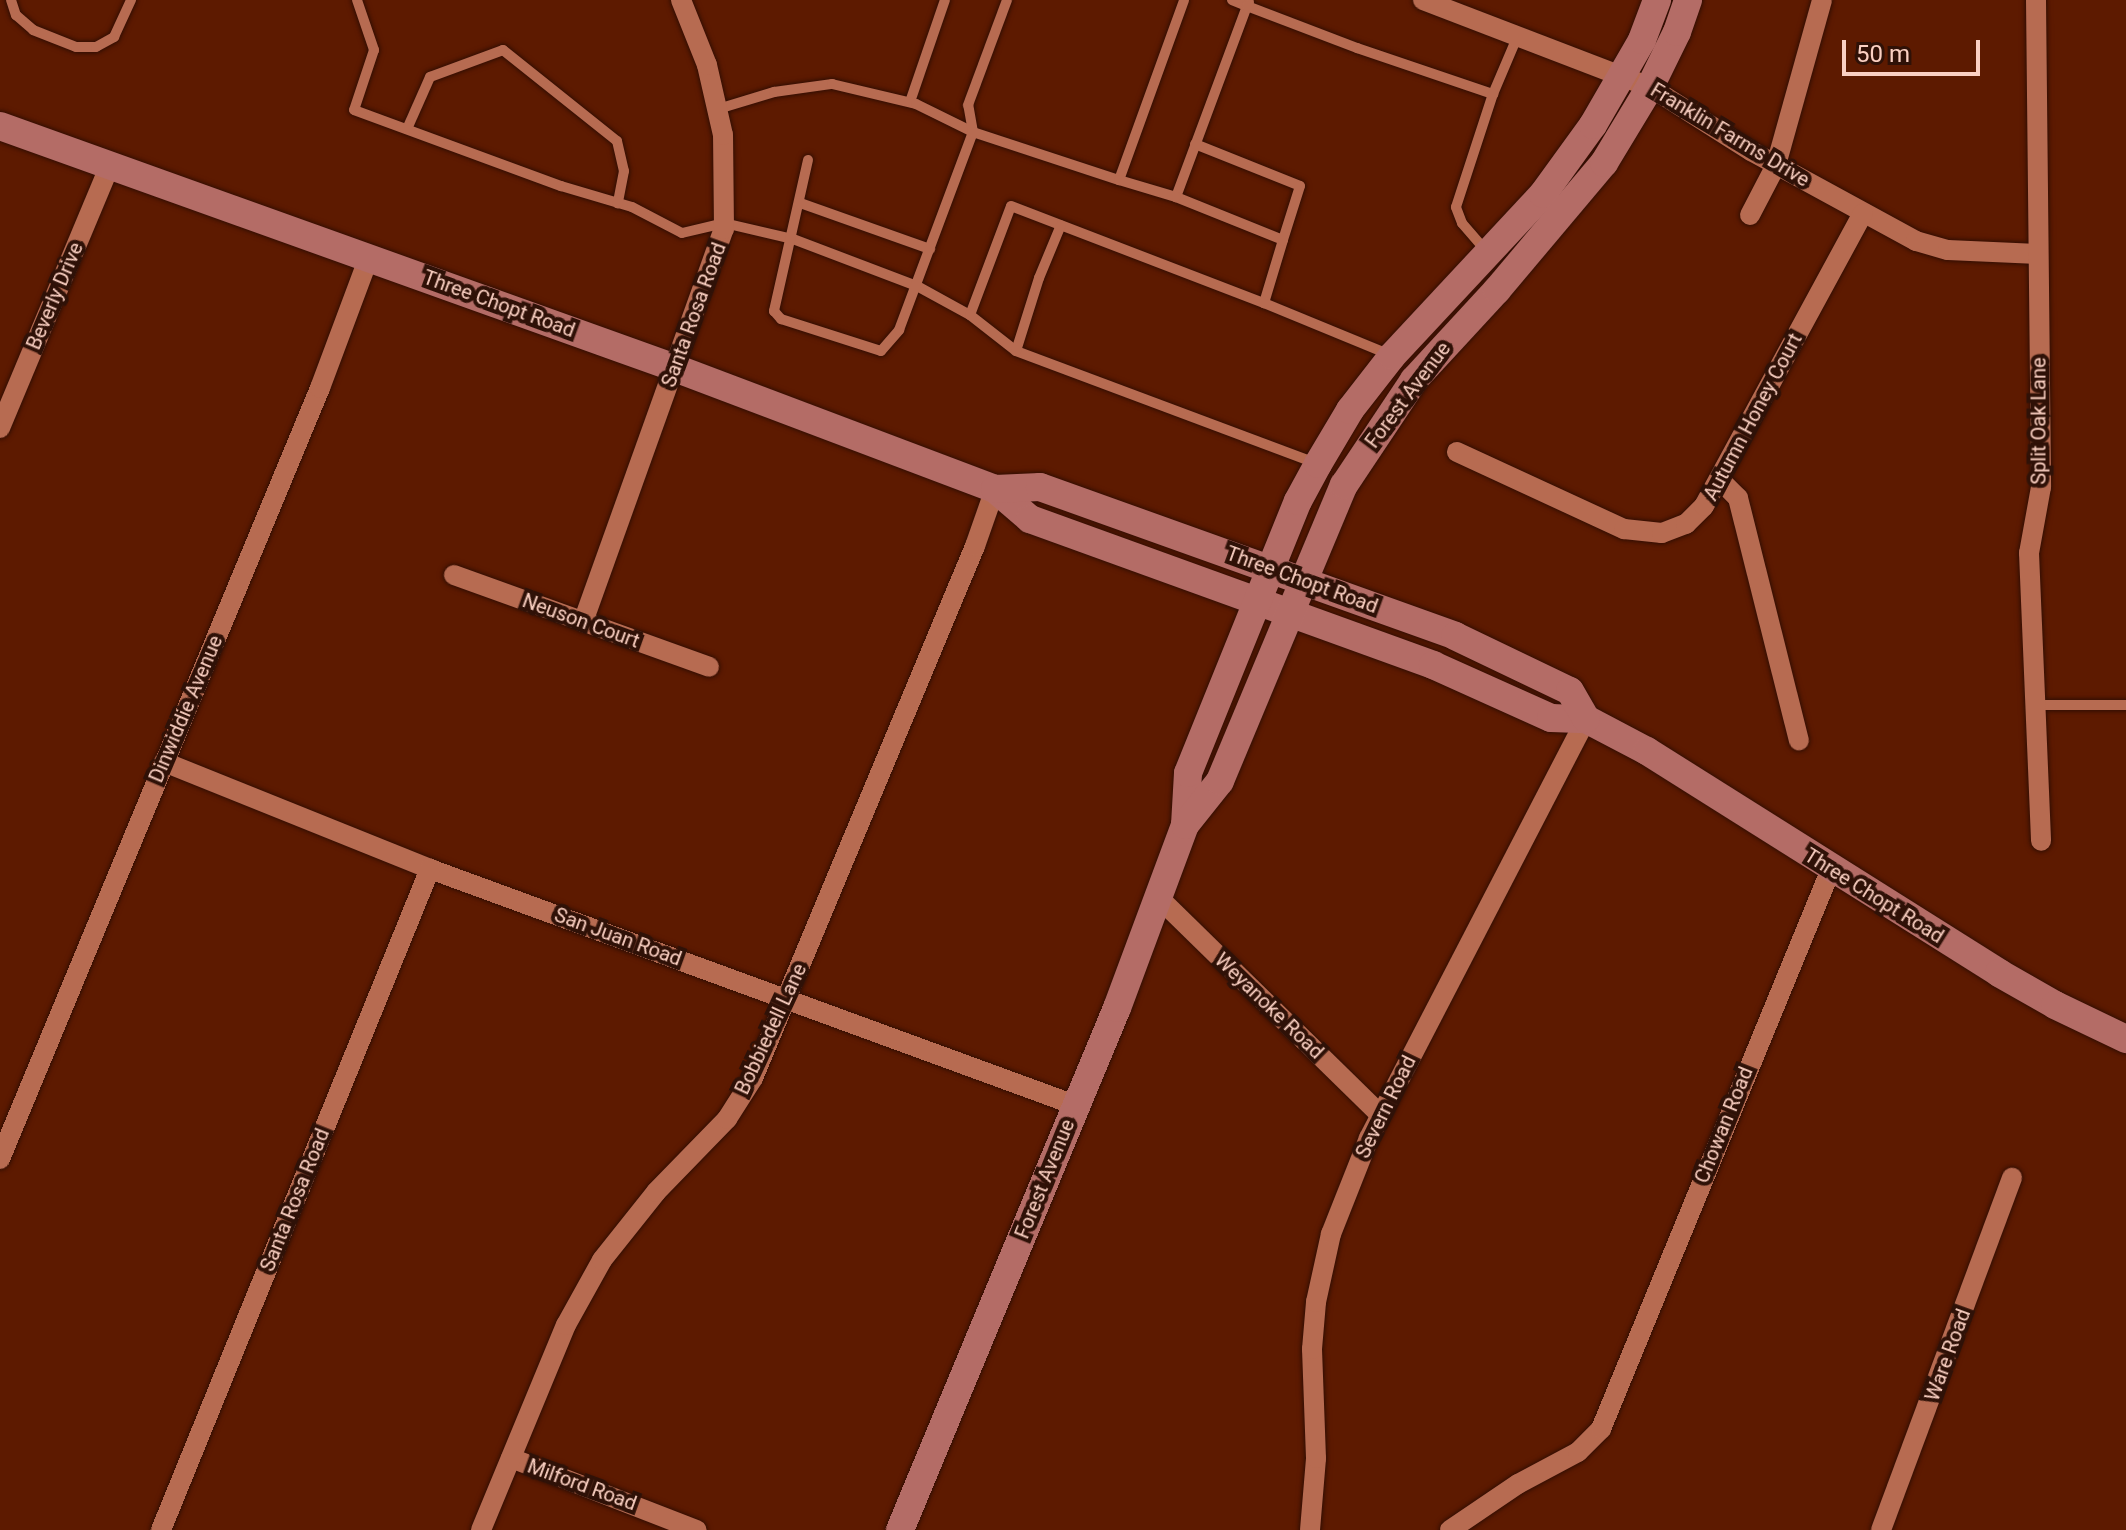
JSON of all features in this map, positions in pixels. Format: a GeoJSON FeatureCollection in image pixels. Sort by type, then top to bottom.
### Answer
{"type":"FeatureCollection","features":[{"type":"Feature","properties":{"kind":"main road","name":"Forest Avenue"},"geometry":{"type":"LineString","coordinates":[[1185,825],[1188,773],[1271,569],[1318,464],[1350,410],[1392,356],[1543,194],[1593,125],[1642,40],[1657,0]]}},
{"type":"Feature","properties":{"kind":"main road","name":"Forest Avenue"},"geometry":{"type":"LineString","coordinates":[[900,1530],[1117,1008],[1185,825],[1220,781],[1301,580],[1344,485],[1414,380],[1574,202],[1617,144],[1650,87],[1677,32],[1688,0]]}},
{"type":"Feature","properties":{"kind":"main road","name":"Three Chopt Road"},"geometry":{"type":"LineString","coordinates":[[0,126],[675,368],[995,489],[1030,519],[1433,665],[1551,718],[1586,719],[1647,751],[1999,973],[2055,1005],[2126,1039]]}},
{"type":"Feature","properties":{"kind":"main road","name":"Three Chopt Road"},"geometry":{"type":"LineString","coordinates":[[995,489],[1040,487],[1443,631],[1570,691],[1586,719]]}},
{"type":"Feature","properties":{"kind":"street","name":"Santa Rosa Road"},"geometry":{"type":"LineString","coordinates":[[583,622],[724,223],[725,161],[718,109],[707,65],[681,0]]}},
{"type":"Feature","properties":{"kind":"street","name":"Franklin Farms Drive"},"geometry":{"type":"LineString","coordinates":[[1423,0],[1650,87],[1776,165],[1916,241],[1948,250],[2038,254]]}},
{"type":"Feature","properties":{"kind":"street"},"geometry":{"type":"LineString","coordinates":[[1750,215],[1776,165],[1822,0]]}},
{"type":"Feature","properties":{"kind":"street","name":"Split Oak Lane"},"geometry":{"type":"LineString","coordinates":[[2036,0],[2041,487],[2029,553],[2041,841]]}},
{"type":"Feature","properties":{"kind":"street","name":"Beverly Drive"},"geometry":{"type":"LineString","coordinates":[[0,428],[110,165]]}},
{"type":"Feature","properties":{"kind":"street","name":"Autumn Honey Court"},"geometry":{"type":"LineString","coordinates":[[1457,452],[1636,533],[1662,533],[1686,524],[1704,506],[1863,213]]}},
{"type":"Feature","properties":{"kind":"street","name":"Dinwiddie Avenue"},"geometry":{"type":"LineString","coordinates":[[0,1159],[320,388],[369,257]]}},
{"type":"Feature","properties":{"kind":"street"},"geometry":{"type":"LineString","coordinates":[[1719,479],[1738,498],[1799,740]]}},
{"type":"Feature","properties":{"kind":"street","name":"Bobbiedell Lane"},"geometry":{"type":"LineString","coordinates":[[481,1530],[566,1325],[602,1260],[656,1192],[727,1119],[753,1078],[975,546],[995,489]]}},
{"type":"Feature","properties":{"kind":"street","name":"Neuson Court"},"geometry":{"type":"LineString","coordinates":[[454,575],[709,667]]}},
{"type":"Feature","properties":{"kind":"street","name":"Severn Road"},"geometry":{"type":"LineString","coordinates":[[1310,1530],[1316,1458],[1312,1349],[1322,1266],[1344,1195],[1381,1115],[1586,719]]}},
{"type":"Feature","properties":{"kind":"street","name":"San Juan Road"},"geometry":{"type":"LineString","coordinates":[[164,762],[430,869],[1075,1105]]}},
{"type":"Feature","properties":{"kind":"street","name":"Santa Rosa Road"},"geometry":{"type":"LineString","coordinates":[[161,1530],[430,869]]}},
{"type":"Feature","properties":{"kind":"street","name":"Chowan Road"},"geometry":{"type":"LineString","coordinates":[[1450,1530],[1592,1440],[1611,1409],[1831,869]]}},
{"type":"Feature","properties":{"kind":"street","name":"Weyanoke Road"},"geometry":{"type":"LineString","coordinates":[[1157,896],[1381,1115]]}},
{"type":"Feature","properties":{"kind":"street","name":"Ware Road"},"geometry":{"type":"LineString","coordinates":[[1881,1530],[2012,1178]]}},
{"type":"Feature","properties":{"kind":"street","name":"Milford Road"},"geometry":{"type":"LineString","coordinates":[[511,1458],[697,1530]]}},
{"type":"Feature","properties":{"kind":"lane"},"geometry":{"type":"LineString","coordinates":[[11,0],[16,15],[33,30],[76,47],[96,47],[114,37],[131,0]]}},
{"type":"Feature","properties":{"kind":"lane"},"geometry":{"type":"LineString","coordinates":[[357,0],[374,50],[354,110],[561,186],[618,203],[682,233],[724,223],[793,239],[917,286],[970,315],[1016,351],[1318,464]]}},
{"type":"Feature","properties":{"kind":"lane"},"geometry":{"type":"LineString","coordinates":[[910,102],[945,0]]}},
{"type":"Feature","properties":{"kind":"lane"},"geometry":{"type":"LineString","coordinates":[[808,160],[793,239],[774,311],[781,319],[881,351],[899,330],[973,132],[968,105],[1007,0]]}},
{"type":"Feature","properties":{"kind":"lane"},"geometry":{"type":"LineString","coordinates":[[1119,180],[1184,0]]}},
{"type":"Feature","properties":{"kind":"lane"},"geometry":{"type":"LineString","coordinates":[[1232,0],[1248,3],[1493,94]]}},
{"type":"Feature","properties":{"kind":"lane"},"geometry":{"type":"LineString","coordinates":[[1176,197],[1248,3]]}},
{"type":"Feature","properties":{"kind":"lane"},"geometry":{"type":"LineString","coordinates":[[1487,252],[1462,223],[1456,207],[1493,94],[1518,35]]}},
{"type":"Feature","properties":{"kind":"lane"},"geometry":{"type":"LineString","coordinates":[[407,129],[430,77],[503,50],[617,141],[624,171],[618,203]]}},
{"type":"Feature","properties":{"kind":"lane"},"geometry":{"type":"LineString","coordinates":[[718,109],[774,92],[832,84],[910,102],[973,132],[1176,197],[1283,240]]}},
{"type":"Feature","properties":{"kind":"lane"},"geometry":{"type":"LineString","coordinates":[[1195,144],[1300,186],[1264,303]]}},
{"type":"Feature","properties":{"kind":"lane"},"geometry":{"type":"LineString","coordinates":[[800,203],[930,249]]}},
{"type":"Feature","properties":{"kind":"lane"},"geometry":{"type":"LineString","coordinates":[[970,315],[1011,206],[1264,303],[1392,356]]}},
{"type":"Feature","properties":{"kind":"lane"},"geometry":{"type":"LineString","coordinates":[[1016,351],[1039,278],[1061,225]]}},
{"type":"Feature","properties":{"kind":"lane"},"geometry":{"type":"LineString","coordinates":[[2036,705],[2126,705]]}}]}
